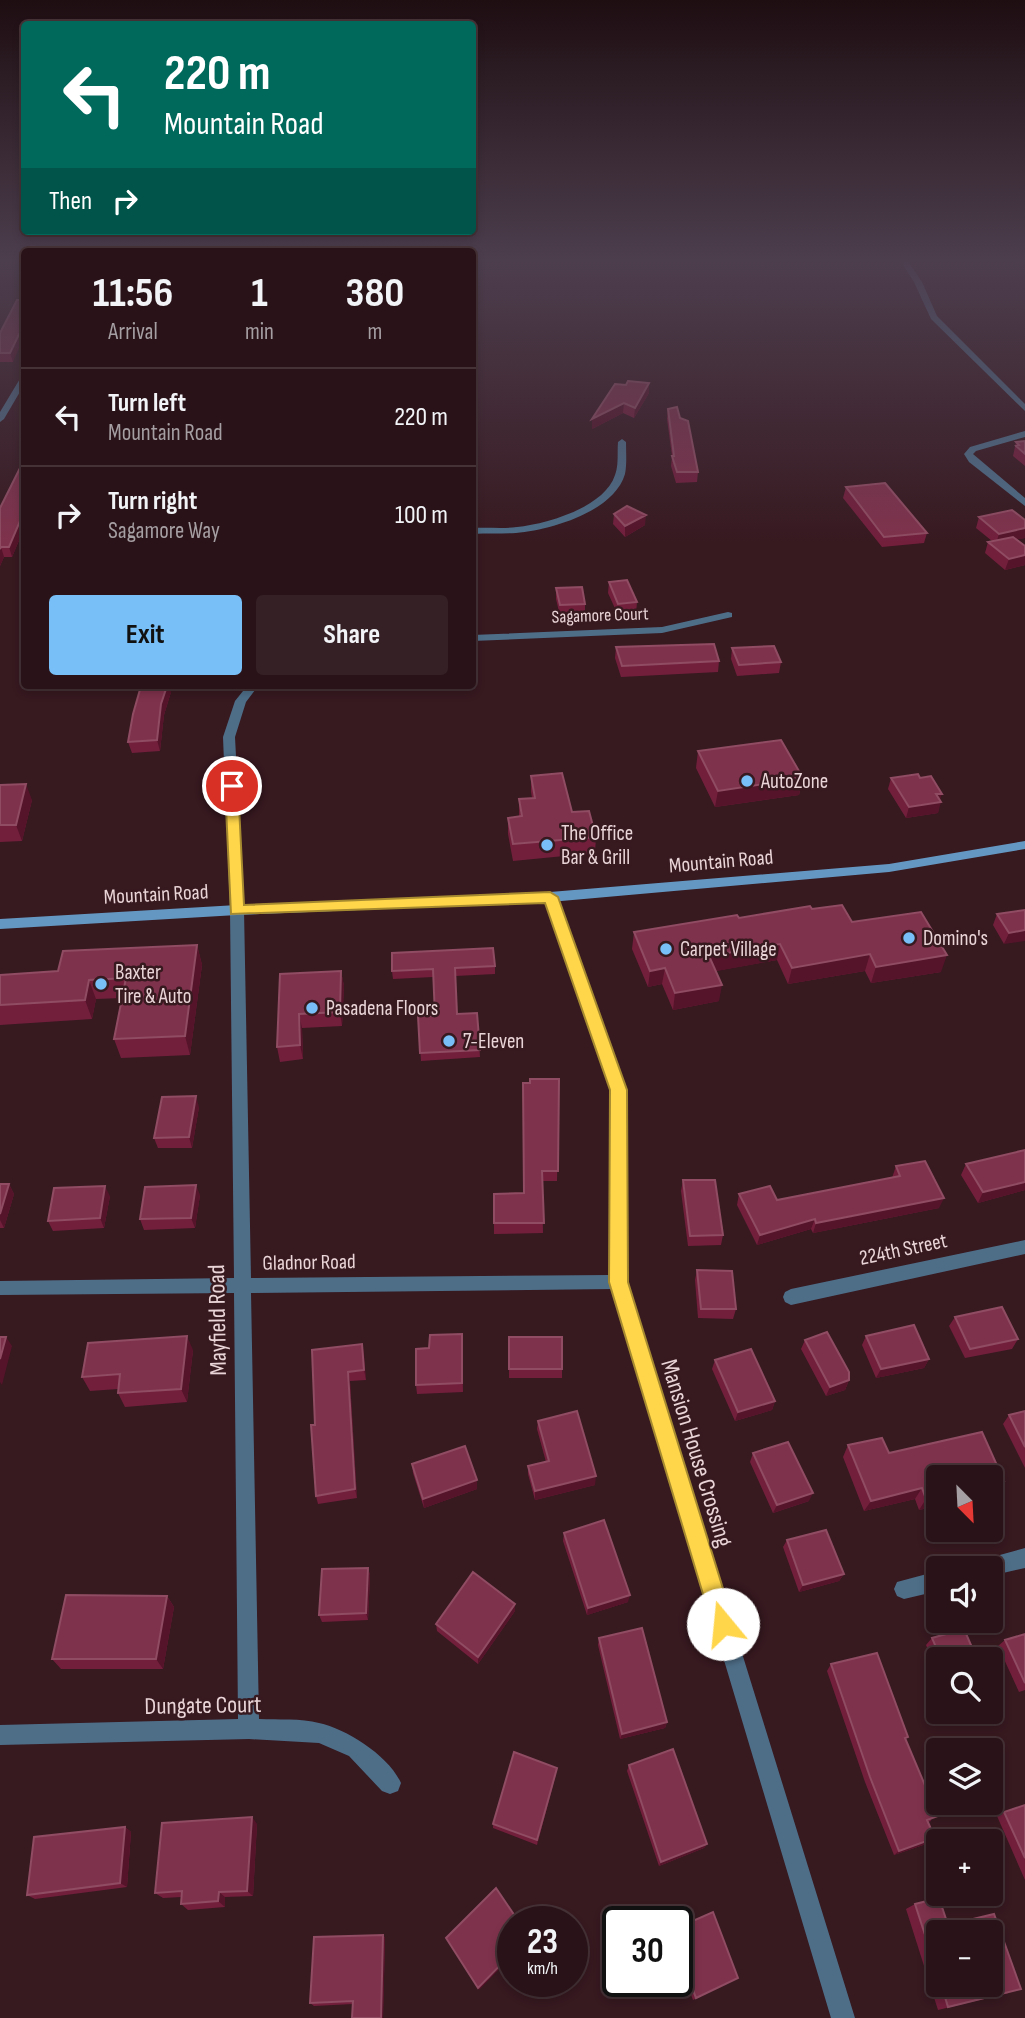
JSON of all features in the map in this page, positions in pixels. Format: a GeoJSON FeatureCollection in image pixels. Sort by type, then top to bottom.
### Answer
{"type":"FeatureCollection","features":[{"type":"Feature","properties":{"kind":"main road","name":"Mountain Road"},"geometry":{"type":"LineString","coordinates":[[0,924],[237,910],[550,897],[889,868],[1025,845]]}},
{"type":"Feature","properties":{"kind":"street"},"geometry":{"type":"LineString","coordinates":[[971,354],[1025,409]]}},
{"type":"Feature","properties":{"kind":"street"},"geometry":{"type":"LineString","coordinates":[[0,419],[21,384]]}},
{"type":"Feature","properties":{"kind":"street"},"geometry":{"type":"LineString","coordinates":[[0,402],[10,402]]}},
{"type":"Feature","properties":{"kind":"street"},"geometry":{"type":"LineString","coordinates":[[1025,434],[973,449],[968,454],[1025,503]]}},
{"type":"Feature","properties":{"kind":"street"},"geometry":{"type":"LineString","coordinates":[[476,531],[518,530],[586,510],[614,488],[620,475],[622,442]]}},
{"type":"Feature","properties":{"kind":"street","name":"Sagamore Court"},"geometry":{"type":"LineString","coordinates":[[476,638],[662,630],[728,615]]}},
{"type":"Feature","properties":{"kind":"street","name":"Mayfield Road"},"geometry":{"type":"LineString","coordinates":[[249,1729],[237,910],[229,737],[241,701],[251,689]]}},
{"type":"Feature","properties":{"kind":"street","name":"Mansion House Crossing"},"geometry":{"type":"LineString","coordinates":[[550,897],[618,1090],[619,1282],[843,2018]]}},
{"type":"Feature","properties":{"kind":"street","name":"224th Street"},"geometry":{"type":"LineString","coordinates":[[791,1297],[1025,1247]]}},
{"type":"Feature","properties":{"kind":"street","name":"Gladnor Road"},"geometry":{"type":"LineString","coordinates":[[0,1288],[619,1282]]}},
{"type":"Feature","properties":{"kind":"street"},"geometry":{"type":"LineString","coordinates":[[1003,1564],[1025,1558]]}},
{"type":"Feature","properties":{"kind":"street"},"geometry":{"type":"LineString","coordinates":[[904,1590],[926,1584]]}},
{"type":"Feature","properties":{"kind":"street","name":"Dungate Court"},"geometry":{"type":"LineString","coordinates":[[0,1735],[249,1729],[320,1733],[356,1749],[390,1783]]}},
{"type":"Feature","properties":{"kind":"building"},"geometry":{"type":"Polygon","coordinates":[[[628,381],[649,383],[635,408],[624,403],[592,419],[615,384],[626,385],[628,381]]]}},
{"type":"Feature","properties":{"kind":"building"},"geometry":{"type":"Polygon","coordinates":[[[677,407],[680,418],[688,421],[698,472],[677,472],[672,456],[668,409],[677,407]]]}},
{"type":"Feature","properties":{"kind":"building"},"geometry":{"type":"Polygon","coordinates":[[[1025,441],[1025,454],[1016,446],[1019,445],[1016,442],[1025,441]]]}},
{"type":"Feature","properties":{"kind":"building"},"geometry":{"type":"Polygon","coordinates":[[[21,466],[21,521],[9,547],[0,549],[0,508],[21,466]]]}},
{"type":"Feature","properties":{"kind":"building"},"geometry":{"type":"Polygon","coordinates":[[[885,483],[927,533],[884,537],[846,487],[885,483]]]}},
{"type":"Feature","properties":{"kind":"building"},"geometry":{"type":"Polygon","coordinates":[[[627,506],[646,515],[625,526],[614,514],[627,506]]]}},
{"type":"Feature","properties":{"kind":"building"},"geometry":{"type":"Polygon","coordinates":[[[1012,510],[1025,520],[1025,528],[999,534],[979,517],[1012,510]]]}},
{"type":"Feature","properties":{"kind":"building"},"geometry":{"type":"Polygon","coordinates":[[[1013,537],[1025,546],[1025,555],[1009,559],[988,542],[1013,537]]]}},
{"type":"Feature","properties":{"kind":"building"},"geometry":{"type":"Polygon","coordinates":[[[627,580],[637,602],[618,604],[609,582],[627,580]]]}},
{"type":"Feature","properties":{"kind":"building"},"geometry":{"type":"Polygon","coordinates":[[[582,587],[585,604],[560,605],[556,588],[582,587]]]}},
{"type":"Feature","properties":{"kind":"building"},"geometry":{"type":"Polygon","coordinates":[[[714,644],[719,661],[622,666],[616,647],[714,644]]]}},
{"type":"Feature","properties":{"kind":"building"},"geometry":{"type":"Polygon","coordinates":[[[774,646],[781,662],[739,665],[732,648],[774,646]]]}},
{"type":"Feature","properties":{"kind":"building"},"geometry":{"type":"Polygon","coordinates":[[[140,689],[166,689],[161,704],[157,740],[128,742],[140,689]]]}},
{"type":"Feature","properties":{"kind":"building"},"geometry":{"type":"Polygon","coordinates":[[[781,740],[803,778],[718,791],[698,751],[781,740]]]}},
{"type":"Feature","properties":{"kind":"building"},"geometry":{"type":"Polygon","coordinates":[[[562,773],[572,812],[589,811],[596,837],[513,844],[508,818],[522,816],[519,799],[535,798],[531,776],[562,773]]]}},
{"type":"Feature","properties":{"kind":"building"},"geometry":{"type":"Polygon","coordinates":[[[918,774],[920,778],[931,776],[942,794],[936,794],[941,802],[909,807],[891,778],[918,774]]]}},
{"type":"Feature","properties":{"kind":"building"},"geometry":{"type":"Polygon","coordinates":[[[26,784],[16,825],[0,825],[0,785],[26,784]]]}},
{"type":"Feature","properties":{"kind":"building"},"geometry":{"type":"Polygon","coordinates":[[[842,905],[852,922],[921,912],[947,955],[876,967],[870,954],[792,968],[780,944],[709,956],[722,985],[675,993],[665,968],[650,971],[634,932],[737,915],[739,918],[810,906],[812,909],[842,905]]]}},
{"type":"Feature","properties":{"kind":"building"},"geometry":{"type":"Polygon","coordinates":[[[1025,910],[1025,930],[1009,933],[997,914],[1025,910]]]}},
{"type":"Feature","properties":{"kind":"building"},"geometry":{"type":"Polygon","coordinates":[[[197,945],[185,1036],[114,1039],[126,978],[89,980],[85,1000],[0,1005],[0,975],[58,971],[63,951],[197,945]]]}},
{"type":"Feature","properties":{"kind":"building"},"geometry":{"type":"Polygon","coordinates":[[[493,948],[495,966],[455,968],[457,1014],[477,1013],[480,1050],[420,1053],[418,1016],[435,1016],[433,969],[392,971],[392,953],[493,948]]]}},
{"type":"Feature","properties":{"kind":"building"},"geometry":{"type":"Polygon","coordinates":[[[341,971],[340,1012],[299,1014],[300,1045],[277,1047],[280,974],[341,971]]]}},
{"type":"Feature","properties":{"kind":"building"},"geometry":{"type":"Polygon","coordinates":[[[530,1079],[559,1079],[558,1171],[542,1171],[544,1223],[494,1223],[494,1194],[524,1193],[523,1083],[530,1083],[530,1079]]]}},
{"type":"Feature","properties":{"kind":"building"},"geometry":{"type":"Polygon","coordinates":[[[196,1096],[189,1137],[154,1138],[162,1097],[196,1096]]]}},
{"type":"Feature","properties":{"kind":"building"},"geometry":{"type":"Polygon","coordinates":[[[1025,1150],[1025,1182],[983,1192],[966,1164],[1025,1150]]]}},
{"type":"Feature","properties":{"kind":"building"},"geometry":{"type":"Polygon","coordinates":[[[925,1161],[944,1198],[816,1223],[815,1219],[760,1235],[739,1194],[770,1186],[777,1200],[900,1176],[896,1166],[925,1161]]]}},
{"type":"Feature","properties":{"kind":"building"},"geometry":{"type":"Polygon","coordinates":[[[683,1180],[715,1180],[723,1235],[690,1236],[683,1180]]]}},
{"type":"Feature","properties":{"kind":"building"},"geometry":{"type":"Polygon","coordinates":[[[0,1184],[9,1184],[0,1214],[0,1184]]]}},
{"type":"Feature","properties":{"kind":"building"},"geometry":{"type":"Polygon","coordinates":[[[196,1185],[191,1218],[140,1219],[145,1187],[196,1185]]]}},
{"type":"Feature","properties":{"kind":"building"},"geometry":{"type":"Polygon","coordinates":[[[105,1186],[100,1218],[48,1221],[54,1188],[105,1186]]]}},
{"type":"Feature","properties":{"kind":"building"},"geometry":{"type":"Polygon","coordinates":[[[697,1270],[732,1271],[736,1309],[701,1309],[697,1270]]]}},
{"type":"Feature","properties":{"kind":"building"},"geometry":{"type":"Polygon","coordinates":[[[1002,1307],[1018,1339],[970,1349],[955,1317],[1002,1307]]]}},
{"type":"Feature","properties":{"kind":"building"},"geometry":{"type":"Polygon","coordinates":[[[914,1325],[929,1359],[881,1369],[866,1336],[914,1325]]]}},
{"type":"Feature","properties":{"kind":"building"},"geometry":{"type":"Polygon","coordinates":[[[827,1332],[849,1372],[849,1380],[830,1387],[805,1340],[827,1332]]]}},
{"type":"Feature","properties":{"kind":"building"},"geometry":{"type":"Polygon","coordinates":[[[462,1334],[462,1383],[416,1385],[416,1349],[429,1348],[430,1335],[462,1334]]]}},
{"type":"Feature","properties":{"kind":"building"},"geometry":{"type":"Polygon","coordinates":[[[187,1336],[181,1389],[118,1393],[120,1374],[82,1377],[88,1343],[187,1336]]]}},
{"type":"Feature","properties":{"kind":"building"},"geometry":{"type":"Polygon","coordinates":[[[0,1337],[6,1337],[0,1359],[0,1337]]]}},
{"type":"Feature","properties":{"kind":"building"},"geometry":{"type":"Polygon","coordinates":[[[509,1337],[562,1337],[562,1369],[509,1369],[509,1337]]]}},
{"type":"Feature","properties":{"kind":"building"},"geometry":{"type":"Polygon","coordinates":[[[362,1344],[364,1370],[348,1372],[355,1489],[316,1496],[311,1425],[315,1425],[312,1350],[362,1344]]]}},
{"type":"Feature","properties":{"kind":"building"},"geometry":{"type":"Polygon","coordinates":[[[751,1349],[775,1401],[738,1412],[715,1360],[751,1349]]]}},
{"type":"Feature","properties":{"kind":"building"},"geometry":{"type":"Polygon","coordinates":[[[577,1411],[596,1476],[535,1491],[528,1466],[549,1461],[538,1421],[577,1411]]]}},
{"type":"Feature","properties":{"kind":"building"},"geometry":{"type":"Polygon","coordinates":[[[1025,1411],[1025,1447],[1009,1415],[1025,1411]]]}},
{"type":"Feature","properties":{"kind":"building"},"geometry":{"type":"Polygon","coordinates":[[[982,1432],[997,1465],[926,1465],[926,1499],[922,1488],[871,1501],[848,1445],[882,1438],[889,1453],[982,1432]]]}},
{"type":"Feature","properties":{"kind":"building"},"geometry":{"type":"Polygon","coordinates":[[[788,1442],[813,1493],[777,1505],[753,1453],[788,1442]]]}},
{"type":"Feature","properties":{"kind":"building"},"geometry":{"type":"Polygon","coordinates":[[[465,1446],[477,1480],[423,1499],[412,1464],[465,1446]]]}},
{"type":"Feature","properties":{"kind":"building"},"geometry":{"type":"Polygon","coordinates":[[[604,1520],[630,1595],[588,1608],[564,1533],[604,1520]]]}},
{"type":"Feature","properties":{"kind":"building"},"geometry":{"type":"Polygon","coordinates":[[[826,1530],[844,1574],[803,1585],[787,1540],[826,1530]]]}},
{"type":"Feature","properties":{"kind":"building"},"geometry":{"type":"Polygon","coordinates":[[[368,1568],[366,1613],[319,1615],[322,1569],[368,1568]]]}},
{"type":"Feature","properties":{"kind":"building"},"geometry":{"type":"Polygon","coordinates":[[[473,1572],[515,1604],[478,1657],[436,1624],[473,1572]]]}},
{"type":"Feature","properties":{"kind":"building"},"geometry":{"type":"Polygon","coordinates":[[[66,1595],[167,1596],[156,1659],[52,1659],[66,1595]]]}},
{"type":"Feature","properties":{"kind":"building"},"geometry":{"type":"Polygon","coordinates":[[[642,1628],[667,1722],[622,1734],[599,1638],[642,1628]]]}},
{"type":"Feature","properties":{"kind":"building"},"geometry":{"type":"Polygon","coordinates":[[[950,1633],[966,1633],[972,1647],[936,1647],[932,1638],[950,1633]]]}},
{"type":"Feature","properties":{"kind":"building"},"geometry":{"type":"Polygon","coordinates":[[[1025,1634],[1025,1683],[1005,1640],[1025,1634]]]}},
{"type":"Feature","properties":{"kind":"building"},"geometry":{"type":"Polygon","coordinates":[[[877,1653],[908,1737],[905,1738],[926,1788],[926,1815],[938,1816],[927,1820],[931,1829],[926,1829],[926,1841],[899,1851],[831,1664],[877,1653]]]}},
{"type":"Feature","properties":{"kind":"building"},"geometry":{"type":"Polygon","coordinates":[[[673,1749],[707,1844],[661,1862],[629,1765],[673,1749]]]}},
{"type":"Feature","properties":{"kind":"building"},"geometry":{"type":"Polygon","coordinates":[[[514,1752],[557,1768],[537,1840],[493,1824],[514,1752]]]}},
{"type":"Feature","properties":{"kind":"building"},"geometry":{"type":"Polygon","coordinates":[[[1025,1805],[1025,1858],[1004,1812],[1025,1805]]]}},
{"type":"Feature","properties":{"kind":"building"},"geometry":{"type":"Polygon","coordinates":[[[252,1817],[247,1891],[219,1892],[218,1901],[181,1904],[182,1891],[155,1893],[162,1823],[252,1817]]]}},
{"type":"Feature","properties":{"kind":"building"},"geometry":{"type":"Polygon","coordinates":[[[125,1827],[120,1883],[27,1895],[34,1837],[125,1827]]]}},
{"type":"Feature","properties":{"kind":"building"},"geometry":{"type":"Polygon","coordinates":[[[496,1888],[508,1906],[497,1906],[497,1968],[478,1988],[446,1938],[496,1888]]]}},
{"type":"Feature","properties":{"kind":"building"},"geometry":{"type":"Polygon","coordinates":[[[926,1901],[926,1906],[942,1906],[946,1920],[926,1920],[926,1938],[915,1904],[926,1901]]]}},
{"type":"Feature","properties":{"kind":"building"},"geometry":{"type":"Polygon","coordinates":[[[713,1912],[738,1978],[696,1998],[693,1990],[693,1921],[713,1912]]]}},
{"type":"Feature","properties":{"kind":"building"},"geometry":{"type":"Polygon","coordinates":[[[994,1914],[996,1920],[969,1920],[994,1914]]]}},
{"type":"Feature","properties":{"kind":"building"},"geometry":{"type":"Polygon","coordinates":[[[383,1935],[381,2018],[352,2018],[353,2001],[310,2003],[314,1937],[383,1935]]]}},
{"type":"Feature","properties":{"kind":"building"},"geometry":{"type":"Polygon","coordinates":[[[1003,1939],[1021,1989],[1003,1993],[1003,1939]]]}},
{"type":"Feature","properties":{"kind":"building"},"geometry":{"type":"Polygon","coordinates":[[[945,1997],[989,1997],[948,2007],[945,1997]]]}},
{"type":"Feature","properties":{"kind":"place","name":"AutoZone"},"geometry":{"type":"Point","coordinates":[747,781]}},
{"type":"Feature","properties":{"kind":"place","name":"The Office Bar & Grill"},"geometry":{"type":"Point","coordinates":[547,845]}},
{"type":"Feature","properties":{"kind":"place","name":"Domino's"},"geometry":{"type":"Point","coordinates":[909,938]}},
{"type":"Feature","properties":{"kind":"place","name":"Carpet Village"},"geometry":{"type":"Point","coordinates":[666,949]}},
{"type":"Feature","properties":{"kind":"place","name":"Baxter Tire & Auto"},"geometry":{"type":"Point","coordinates":[101,984]}},
{"type":"Feature","properties":{"kind":"place","name":"Pasadena Floors"},"geometry":{"type":"Point","coordinates":[312,1008]}},
{"type":"Feature","properties":{"kind":"place","name":"7-Eleven"},"geometry":{"type":"Point","coordinates":[449,1041]}},
{"type":"Feature","properties":{"kind":"route"},"geometry":{"type":"LineString","coordinates":[[232,786],[237,910],[550,897],[618,1090],[619,1282],[723,1624]]}}]}
